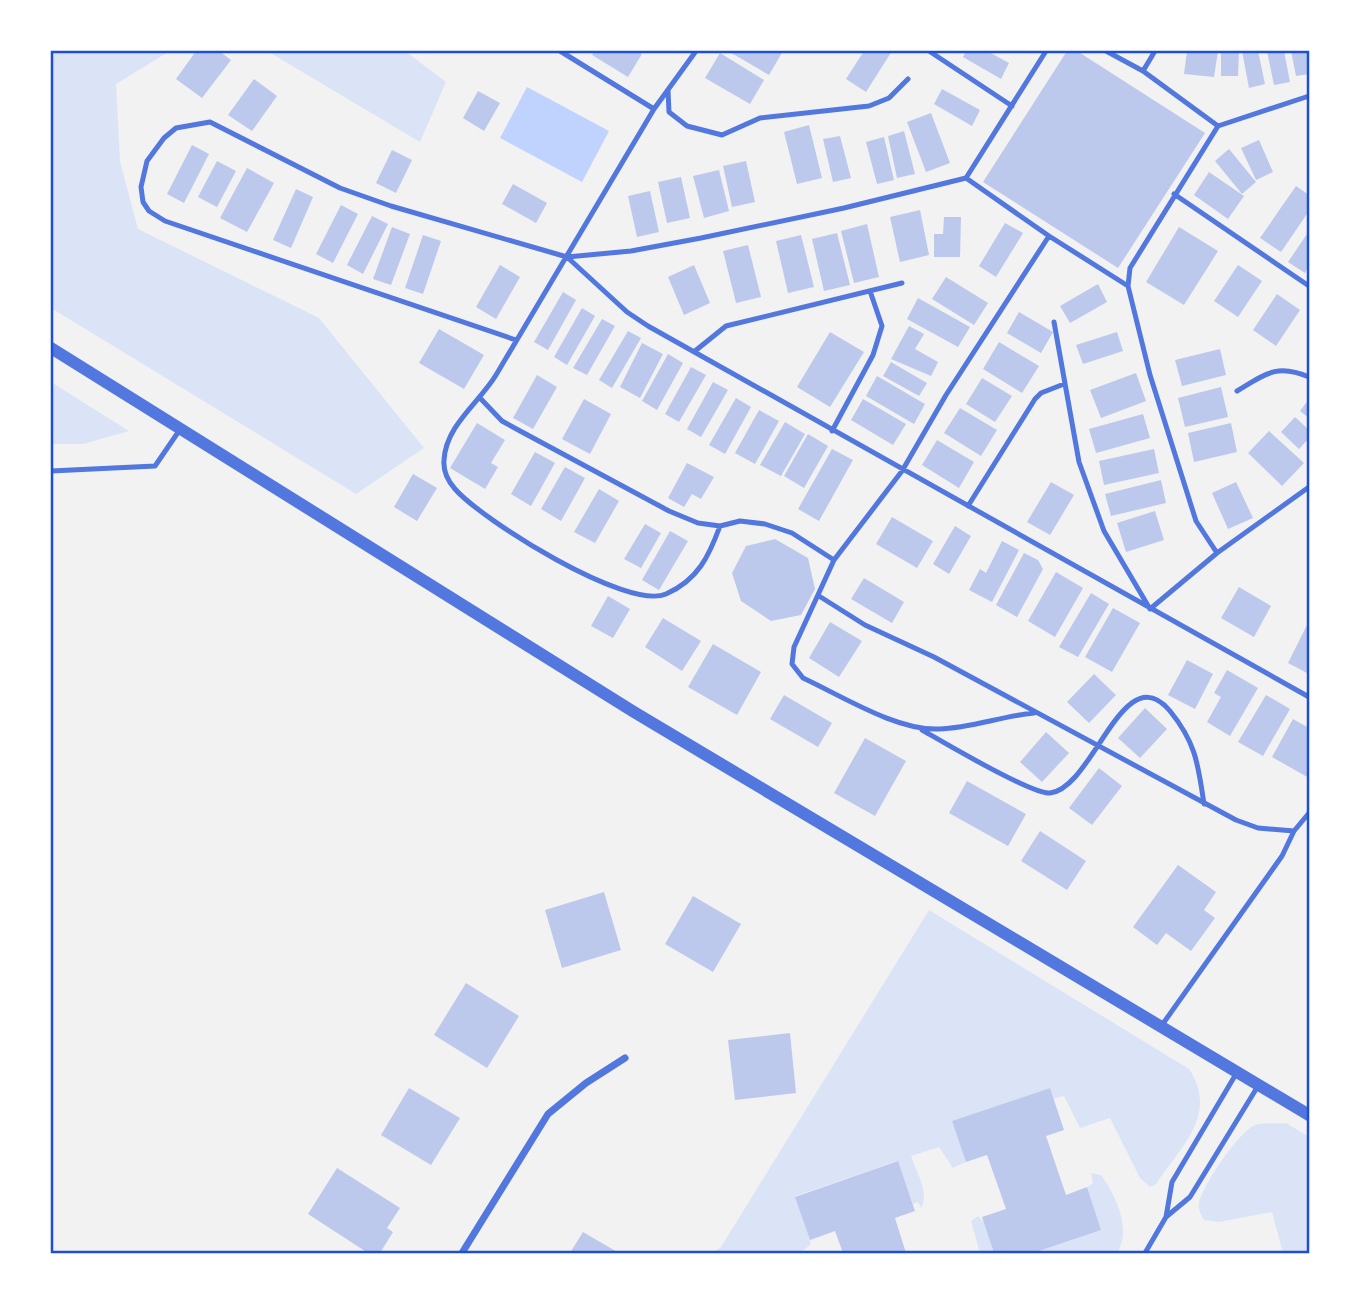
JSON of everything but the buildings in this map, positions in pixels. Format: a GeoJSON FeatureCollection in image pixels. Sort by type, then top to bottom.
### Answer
{"type":"FeatureCollection","features":[{"type":"Feature","properties":{"kind":"street"},"geometry":{"type":"LineString","coordinates":[[51,348],[634,712],[1309,1115]]}},
{"type":"Feature","properties":{"kind":"street"},"geometry":{"type":"LineString","coordinates":[[462,1253],[548,1114],[625,1058]]}},
{"type":"Feature","properties":{"kind":"lane"},"geometry":{"type":"LineString","coordinates":[[560,51],[654,109]]}},
{"type":"Feature","properties":{"kind":"lane"},"geometry":{"type":"LineString","coordinates":[[695,51],[654,109],[481,399],[456,425],[447,444],[443,462],[446,476],[455,489],[475,507],[568,566],[641,595],[664,595],[699,573],[720,526]]}},
{"type":"Feature","properties":{"kind":"lane"},"geometry":{"type":"LineString","coordinates":[[929,51],[1012,106]]}},
{"type":"Feature","properties":{"kind":"lane"},"geometry":{"type":"LineString","coordinates":[[516,340],[165,220],[149,211],[142,202],[141,187],[147,161],[164,138],[176,128],[210,122],[340,188],[391,206],[567,257],[631,251],[844,208],[966,178],[1046,51]]}},
{"type":"Feature","properties":{"kind":"lane"},"geometry":{"type":"LineString","coordinates":[[1106,51],[1143,72],[1218,126]]}},
{"type":"Feature","properties":{"kind":"lane"},"geometry":{"type":"LineString","coordinates":[[1143,72],[1155,51]]}},
{"type":"Feature","properties":{"kind":"lane"},"geometry":{"type":"LineString","coordinates":[[667,90],[669,113],[687,126],[722,135],[760,118],[869,106],[889,98],[908,79]]}},
{"type":"Feature","properties":{"kind":"lane"},"geometry":{"type":"LineString","coordinates":[[1217,553],[1196,521],[1150,375],[1128,286],[1130,268],[1218,126],[1309,96]]}},
{"type":"Feature","properties":{"kind":"lane"},"geometry":{"type":"LineString","coordinates":[[966,178],[1049,236],[1128,286]]}},
{"type":"Feature","properties":{"kind":"lane"},"geometry":{"type":"LineString","coordinates":[[1174,194],[1309,286]]}},
{"type":"Feature","properties":{"kind":"lane"},"geometry":{"type":"LineString","coordinates":[[1049,236],[939,406],[902,471],[834,560],[820,596],[794,647],[791,660],[794,670],[803,678],[919,729],[1045,793],[1066,787],[1121,713],[1139,697],[1151,696],[1164,705],[1187,732],[1197,756],[1204,804]]}},
{"type":"Feature","properties":{"kind":"lane"},"geometry":{"type":"LineString","coordinates":[[567,257],[626,312],[902,471],[1309,697]]}},
{"type":"Feature","properties":{"kind":"lane"},"geometry":{"type":"LineString","coordinates":[[695,351],[726,326],[902,283]]}},
{"type":"Feature","properties":{"kind":"lane"},"geometry":{"type":"LineString","coordinates":[[832,431],[873,355],[882,326],[870,291]]}},
{"type":"Feature","properties":{"kind":"lane"},"geometry":{"type":"LineString","coordinates":[[1054,322],[1079,462],[1099,520],[1150,609]]}},
{"type":"Feature","properties":{"kind":"lane"},"geometry":{"type":"LineString","coordinates":[[1237,391],[1270,371],[1291,369],[1309,377]]}},
{"type":"Feature","properties":{"kind":"lane"},"geometry":{"type":"LineString","coordinates":[[968,506],[1035,399],[1049,388],[1064,384]]}},
{"type":"Feature","properties":{"kind":"lane"},"geometry":{"type":"LineString","coordinates":[[481,399],[502,421],[669,511],[698,523],[720,526],[740,521],[765,524],[792,533],[834,560]]}},
{"type":"Feature","properties":{"kind":"lane"},"geometry":{"type":"LineString","coordinates":[[51,471],[155,466],[181,428]]}},
{"type":"Feature","properties":{"kind":"lane"},"geometry":{"type":"LineString","coordinates":[[1150,609],[1217,553],[1309,487]]}},
{"type":"Feature","properties":{"kind":"lane"},"geometry":{"type":"LineString","coordinates":[[820,596],[865,625],[934,657],[1204,804],[1258,828],[1294,831]]}},
{"type":"Feature","properties":{"kind":"lane"},"geometry":{"type":"LineString","coordinates":[[919,729],[940,729],[1034,713]]}},
{"type":"Feature","properties":{"kind":"lane"},"geometry":{"type":"LineString","coordinates":[[1162,1025],[1282,856],[1294,831],[1309,813]]}},
{"type":"Feature","properties":{"kind":"lane"},"geometry":{"type":"LineString","coordinates":[[1166,1217],[1172,1182],[1238,1071]]}},
{"type":"Feature","properties":{"kind":"lane"},"geometry":{"type":"LineString","coordinates":[[1145,1253],[1166,1217],[1190,1197],[1259,1085]]}},
{"type":"Feature","properties":{"kind":"shaded area"},"geometry":{"type":"Polygon","coordinates":[[[51,51],[170,51],[116,84],[120,161],[138,229],[319,318],[424,448],[356,494],[51,308],[51,51]]]}},
{"type":"Feature","properties":{"kind":"shaded area"},"geometry":{"type":"Polygon","coordinates":[[[267,51],[405,51],[446,82],[420,142],[267,51]]]}},
{"type":"Feature","properties":{"kind":"shaded area"},"geometry":{"type":"Polygon","coordinates":[[[51,382],[129,431],[83,444],[51,444],[51,382]]]}},
{"type":"Feature","properties":{"kind":"shaded area"},"geometry":{"type":"Polygon","coordinates":[[[929,910],[1189,1069],[1197,1085],[1200,1101],[1193,1130],[1185,1143],[1156,1184],[1150,1187],[1140,1178],[1110,1118],[1080,1128],[1064,1096],[1053,1099],[1050,1088],[953,1121],[966,1162],[953,1168],[939,1147],[911,1156],[923,1189],[921,1208],[918,1202],[913,1204],[897,1161],[796,1196],[811,1244],[800,1253],[712,1253],[721,1247],[929,910]]]}},
{"type":"Feature","properties":{"kind":"shaded area"},"geometry":{"type":"Polygon","coordinates":[[[1286,1123],[1309,1137],[1309,1253],[1283,1253],[1272,1212],[1219,1222],[1204,1220],[1199,1208],[1201,1196],[1213,1174],[1246,1131],[1256,1125],[1286,1123]]]}},
{"type":"Feature","properties":{"kind":"shaded area"},"geometry":{"type":"Polygon","coordinates":[[[1091,1173],[1101,1175],[1117,1202],[1123,1234],[1117,1253],[1033,1253],[1100,1230],[1087,1187],[1093,1183],[1091,1173]]]}},
{"type":"Feature","properties":{"kind":"shaded area"},"geometry":{"type":"Polygon","coordinates":[[[978,1216],[984,1222],[994,1253],[980,1253],[971,1221],[978,1216]]]}},
{"type":"Feature","properties":{"kind":"water"},"geometry":{"type":"Polygon","coordinates":[[[527,87],[609,131],[582,182],[500,138],[527,87]]]}}]}
